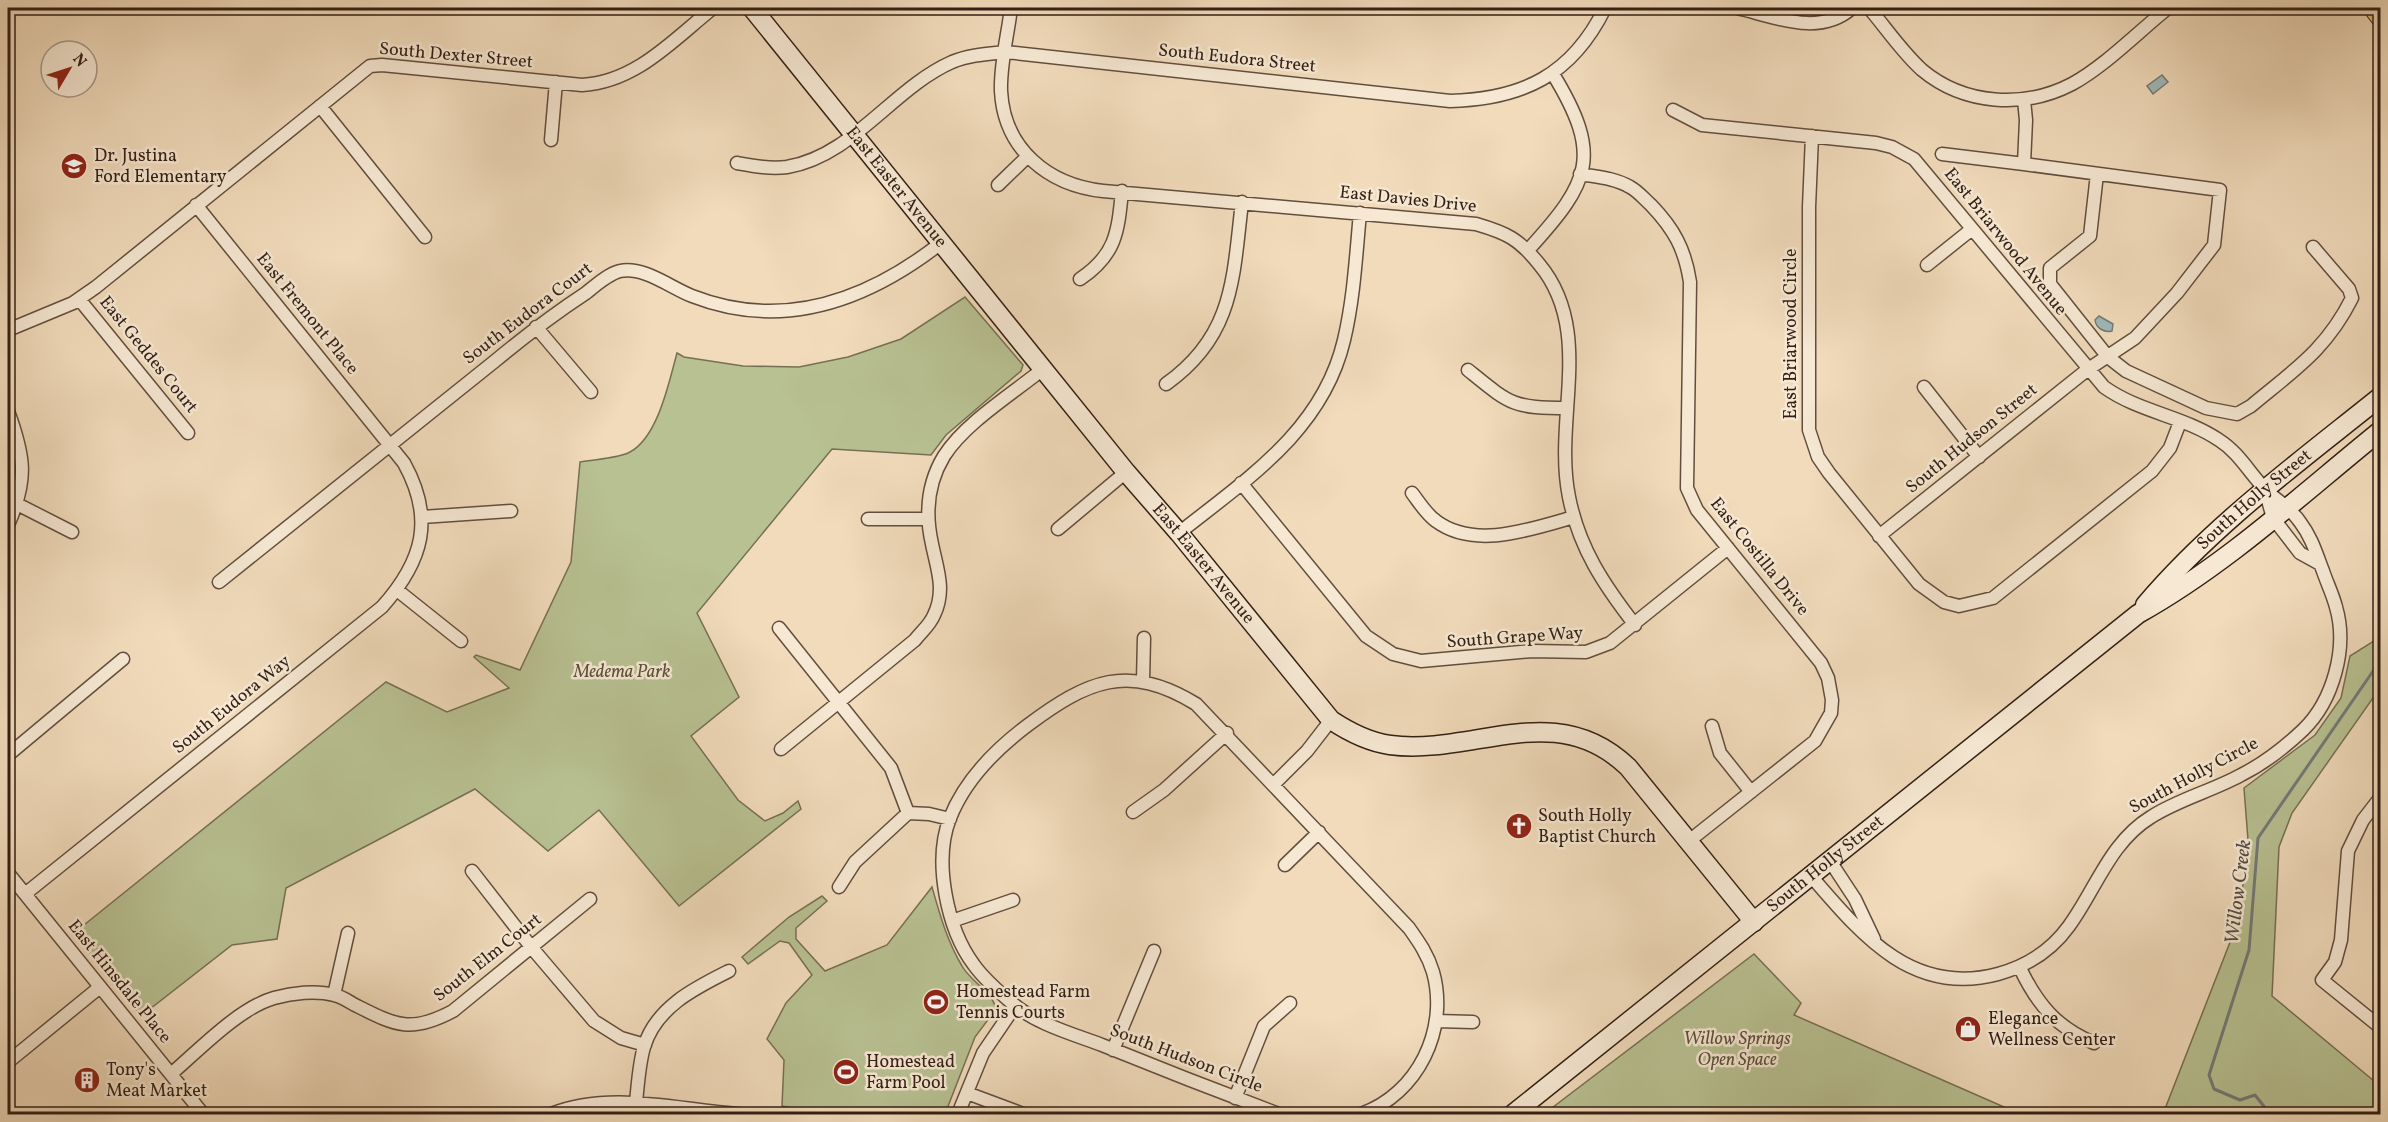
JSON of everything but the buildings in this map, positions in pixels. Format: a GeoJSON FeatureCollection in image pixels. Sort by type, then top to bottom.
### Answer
{"type":"FeatureCollection","features":[{"type":"Feature","properties":{"kind":"main road","name":"East Easter Avenue"},"geometry":{"type":"LineString","coordinates":[[752,8],[852,135],[1126,472],[1179,533],[1331,720],[1349,732],[1390,745],[1427,744],[1530,732],[1563,732],[1584,738],[1610,752],[1628,767],[1754,922]]}},
{"type":"Feature","properties":{"kind":"main road"},"geometry":{"type":"LineString","coordinates":[[2374,8],[2380,16]]}},
{"type":"Feature","properties":{"kind":"main road","name":"South Holly Street"},"geometry":{"type":"LineString","coordinates":[[2138,614],[2187,559],[2265,490],[2380,397]]}},
{"type":"Feature","properties":{"kind":"main road","name":"South Holly Street"},"geometry":{"type":"LineString","coordinates":[[1513,1114],[2138,614],[2177,592],[2380,431]]}},
{"type":"Feature","properties":{"kind":"street","name":"South Dexter Street"},"geometry":{"type":"LineString","coordinates":[[8,330],[79,299],[370,66],[382,65],[598,84],[630,73],[713,8]]}},
{"type":"Feature","properties":{"kind":"street","name":"East Davies Drive"},"geometry":{"type":"LineString","coordinates":[[1011,8],[1001,90],[1005,112],[1017,142],[1027,157],[1041,170],[1069,185],[1085,189],[1476,224],[1509,236],[1529,249],[1559,294],[1568,322],[1567,482],[1574,517],[1589,560],[1604,585],[1635,625]]}},
{"type":"Feature","properties":{"kind":"street","name":"South Eudora Street"},"geometry":{"type":"LineString","coordinates":[[737,163],[768,168],[787,167],[810,161],[852,135],[937,69],[968,56],[1006,52],[1450,101],[1482,100],[1509,95],[1552,74],[1583,44],[1605,8]]}},
{"type":"Feature","properties":{"kind":"street"},"geometry":{"type":"LineString","coordinates":[[1737,8],[1818,24],[1831,22],[1852,8]]}},
{"type":"Feature","properties":{"kind":"street"},"geometry":{"type":"LineString","coordinates":[[1869,8],[1909,57],[1935,79],[1964,93],[1982,98],[2024,100],[2049,94],[2072,84],[2168,8]]}},
{"type":"Feature","properties":{"kind":"street"},"geometry":{"type":"LineString","coordinates":[[1529,249],[1563,212],[1577,188],[1580,174],[1582,136],[1578,119],[1552,74]]}},
{"type":"Feature","properties":{"kind":"street"},"geometry":{"type":"LineString","coordinates":[[551,140],[556,82]]}},
{"type":"Feature","properties":{"kind":"street"},"geometry":{"type":"LineString","coordinates":[[2024,100],[2026,120],[2024,164]]}},
{"type":"Feature","properties":{"kind":"street"},"geometry":{"type":"LineString","coordinates":[[320,106],[425,237]]}},
{"type":"Feature","properties":{"kind":"street","name":"East Briarwood Avenue"},"geometry":{"type":"LineString","coordinates":[[1673,110],[1702,125],[1876,143],[1904,152],[1914,159],[2087,370],[2119,398],[2219,440],[2265,490]]}},
{"type":"Feature","properties":{"kind":"street","name":"East Briarwood Circle"},"geometry":{"type":"LineString","coordinates":[[1812,136],[1809,207],[1809,430],[1818,457],[1919,584],[1944,603],[1959,606],[1993,598],[2152,471],[2170,448],[2180,422]]}},
{"type":"Feature","properties":{"kind":"street"},"geometry":{"type":"LineString","coordinates":[[1942,154],[2097,174],[2090,236],[2050,268],[2050,284],[2108,357],[2126,371],[2206,408],[2237,414],[2251,406],[2324,344],[2352,298],[2349,289],[2313,247]]}},
{"type":"Feature","properties":{"kind":"street"},"geometry":{"type":"LineString","coordinates":[[998,184],[1027,157]]}},
{"type":"Feature","properties":{"kind":"street","name":"East Costilla Drive"},"geometry":{"type":"LineString","coordinates":[[1580,174],[1617,181],[1639,193],[1670,224],[1684,251],[1690,282],[1686,477],[1697,510],[1821,663],[1828,678],[1832,700],[1831,713],[1815,741],[1689,841]]}},
{"type":"Feature","properties":{"kind":"street","name":"South Hudson Street"},"geometry":{"type":"LineString","coordinates":[[1879,536],[2087,370],[2135,338],[2177,293],[2214,246],[2220,190],[2097,174]]}},
{"type":"Feature","properties":{"kind":"street"},"geometry":{"type":"LineString","coordinates":[[1080,279],[1104,259],[1115,240],[1122,191]]}},
{"type":"Feature","properties":{"kind":"street"},"geometry":{"type":"LineString","coordinates":[[1166,384],[1196,360],[1207,347],[1224,315],[1231,288],[1242,202]]}},
{"type":"Feature","properties":{"kind":"street","name":"East Fremont Place"},"geometry":{"type":"LineString","coordinates":[[196,205],[390,445]]}},
{"type":"Feature","properties":{"kind":"street"},"geometry":{"type":"LineString","coordinates":[[1179,533],[1278,453],[1298,433],[1331,378],[1349,317],[1360,213]]}},
{"type":"Feature","properties":{"kind":"street"},"geometry":{"type":"LineString","coordinates":[[1928,265],[1972,230]]}},
{"type":"Feature","properties":{"kind":"street","name":"South Eudora Court"},"geometry":{"type":"LineString","coordinates":[[219,582],[536,327],[612,274],[621,271],[644,273],[679,291],[718,303],[758,309],[801,308],[851,298],[912,266],[941,243]]}},
{"type":"Feature","properties":{"kind":"street","name":"East Geddes Court"},"geometry":{"type":"LineString","coordinates":[[79,299],[188,433]]}},
{"type":"Feature","properties":{"kind":"street"},"geometry":{"type":"LineString","coordinates":[[536,327],[591,393]]}},
{"type":"Feature","properties":{"kind":"street"},"geometry":{"type":"LineString","coordinates":[[781,749],[915,640],[934,615],[941,583],[927,519],[933,480],[953,444],[1043,369]]}},
{"type":"Feature","properties":{"kind":"street"},"geometry":{"type":"LineString","coordinates":[[1468,370],[1504,398],[1520,406],[1567,408]]}},
{"type":"Feature","properties":{"kind":"street"},"geometry":{"type":"LineString","coordinates":[[1924,387],[1979,457]]}},
{"type":"Feature","properties":{"kind":"street"},"geometry":{"type":"LineString","coordinates":[[8,411],[23,457],[22,488],[8,525]]}},
{"type":"Feature","properties":{"kind":"street","name":"South Eudora Way"},"geometry":{"type":"LineString","coordinates":[[25,894],[382,607],[398,590],[417,555],[422,517],[415,483],[390,445]]}},
{"type":"Feature","properties":{"kind":"street"},"geometry":{"type":"LineString","coordinates":[[1058,529],[1126,472]]}},
{"type":"Feature","properties":{"kind":"street","name":"South Grape Way"},"geometry":{"type":"LineString","coordinates":[[1241,483],[1366,636],[1393,654],[1407,659],[1436,662],[1532,651],[1586,652],[1611,643],[1728,548]]}},
{"type":"Feature","properties":{"kind":"street"},"geometry":{"type":"LineString","coordinates":[[2265,490],[2273,518],[2301,553],[2320,564]]}},
{"type":"Feature","properties":{"kind":"street","name":"South Holly Circle"},"geometry":{"type":"LineString","coordinates":[[1811,876],[1845,915],[1875,943],[1904,965],[1932,976],[1963,980],[1981,978],[2020,968],[2040,956],[2069,926],[2115,849],[2131,831],[2168,807],[2240,776],[2264,762],[2315,717],[2333,681],[2339,641],[2337,610],[2320,564],[2316,546],[2287,506],[2265,490]]}},
{"type":"Feature","properties":{"kind":"street"},"geometry":{"type":"LineString","coordinates":[[1412,493],[1436,521],[1450,530],[1473,536],[1531,529],[1574,517]]}},
{"type":"Feature","properties":{"kind":"street"},"geometry":{"type":"LineString","coordinates":[[17,504],[72,532]]}},
{"type":"Feature","properties":{"kind":"street"},"geometry":{"type":"LineString","coordinates":[[422,517],[511,511]]}},
{"type":"Feature","properties":{"kind":"street"},"geometry":{"type":"LineString","coordinates":[[868,519],[927,519]]}},
{"type":"Feature","properties":{"kind":"street"},"geometry":{"type":"LineString","coordinates":[[398,590],[461,641]]}},
{"type":"Feature","properties":{"kind":"street"},"geometry":{"type":"LineString","coordinates":[[779,628],[891,768],[908,813]]}},
{"type":"Feature","properties":{"kind":"street"},"geometry":{"type":"LineString","coordinates":[[1143,681],[1144,638]]}},
{"type":"Feature","properties":{"kind":"street"},"geometry":{"type":"LineString","coordinates":[[8,755],[123,659]]}},
{"type":"Feature","properties":{"kind":"street"},"geometry":{"type":"LineString","coordinates":[[839,887],[855,862],[908,813],[929,814],[950,819],[989,758],[1006,741],[1060,700],[1096,685],[1116,681],[1143,681],[1176,692],[1206,712],[1227,733],[1409,928],[1422,947],[1433,973],[1438,996],[1437,1021],[1432,1041],[1417,1071],[1398,1093],[1361,1114]]}},
{"type":"Feature","properties":{"kind":"street"},"geometry":{"type":"LineString","coordinates":[[1274,784],[1306,751],[1331,720]]}},
{"type":"Feature","properties":{"kind":"street"},"geometry":{"type":"LineString","coordinates":[[1712,726],[1720,753],[1751,792]]}},
{"type":"Feature","properties":{"kind":"street"},"geometry":{"type":"LineString","coordinates":[[1133,812],[1164,790],[1227,733]]}},
{"type":"Feature","properties":{"kind":"street"},"geometry":{"type":"LineString","coordinates":[[2380,798],[2363,820],[2348,851],[2341,940],[2335,962],[2322,980],[2380,1027]]}},
{"type":"Feature","properties":{"kind":"street","name":"South Hudson Circle"},"geometry":{"type":"LineString","coordinates":[[950,819],[943,879],[952,921],[973,964],[1015,1006],[1051,1025],[1279,1114]]}},
{"type":"Feature","properties":{"kind":"street"},"geometry":{"type":"LineString","coordinates":[[1285,865],[1320,832]]}},
{"type":"Feature","properties":{"kind":"street","name":"South Holly Circle"},"geometry":{"type":"LineString","coordinates":[[1830,861],[1855,899],[1875,943]]}},
{"type":"Feature","properties":{"kind":"street"},"geometry":{"type":"LineString","coordinates":[[472,872],[594,1021],[621,1038],[645,1045]]}},
{"type":"Feature","properties":{"kind":"street","name":"East Hinsdale Place"},"geometry":{"type":"LineString","coordinates":[[8,873],[203,1114]]}},
{"type":"Feature","properties":{"kind":"street","name":"South Elm Court"},"geometry":{"type":"LineString","coordinates":[[171,1074],[261,1003],[290,995],[313,993],[334,995],[389,1023],[401,1026],[425,1024],[453,1011],[590,900]]}},
{"type":"Feature","properties":{"kind":"street"},"geometry":{"type":"LineString","coordinates":[[952,921],[1013,900]]}},
{"type":"Feature","properties":{"kind":"street"},"geometry":{"type":"LineString","coordinates":[[334,995],[348,933]]}},
{"type":"Feature","properties":{"kind":"street"},"geometry":{"type":"LineString","coordinates":[[1113,1050],[1154,951]]}},
{"type":"Feature","properties":{"kind":"street"},"geometry":{"type":"LineString","coordinates":[[2020,968],[2029,988],[2046,1012],[2069,1031],[2094,1043]]}},
{"type":"Feature","properties":{"kind":"street"},"geometry":{"type":"LineString","coordinates":[[636,1102],[645,1045],[663,1014],[675,1002],[729,971]]}},
{"type":"Feature","properties":{"kind":"street"},"geometry":{"type":"LineString","coordinates":[[8,1062],[100,987]]}},
{"type":"Feature","properties":{"kind":"street"},"geometry":{"type":"LineString","coordinates":[[1235,1098],[1264,1026],[1290,1003]]}},
{"type":"Feature","properties":{"kind":"street"},"geometry":{"type":"LineString","coordinates":[[958,1114],[986,1047],[1015,1006]]}},
{"type":"Feature","properties":{"kind":"street"},"geometry":{"type":"LineString","coordinates":[[1437,1021],[1473,1022]]}},
{"type":"Feature","properties":{"kind":"street"},"geometry":{"type":"LineString","coordinates":[[967,1093],[1023,1114]]}},
{"type":"Feature","properties":{"kind":"street"},"geometry":{"type":"LineString","coordinates":[[551,1114],[592,1104],[636,1102],[700,1113],[739,1114]]}},
{"type":"Feature","properties":{"kind":"green space","name":"Medema Park"},"geometry":{"type":"Polygon","coordinates":[[[965,297],[1023,365],[1021,371],[946,435],[931,455],[832,449],[697,613],[739,697],[691,736],[738,800],[765,821],[783,813],[798,801],[801,809],[679,906],[599,810],[548,851],[475,789],[286,888],[277,939],[232,945],[141,1016],[74,933],[386,682],[447,712],[509,688],[474,657],[476,655],[520,670],[571,562],[580,462],[619,456],[640,445],[661,408],[677,353],[684,357],[743,366],[799,367],[848,357],[901,339],[965,297]]]}},
{"type":"Feature","properties":{"kind":"green space"},"geometry":{"type":"Polygon","coordinates":[[[2380,637],[2380,688],[2292,813],[2279,847],[2272,996],[2380,1086],[2380,1114],[2163,1114],[2234,932],[2249,853],[2244,788],[2315,735],[2341,698],[2350,656],[2380,637]]]}},
{"type":"Feature","properties":{"kind":"green space"},"geometry":{"type":"Polygon","coordinates":[[[932,887],[944,928],[957,957],[966,972],[990,997],[996,1009],[975,1037],[945,1114],[820,1114],[782,1106],[784,1060],[767,1039],[786,1003],[812,975],[789,943],[780,941],[748,964],[742,957],[789,917],[822,896],[827,901],[796,928],[796,939],[825,971],[887,945],[932,887]]]}},
{"type":"Feature","properties":{"kind":"green space","name":"Willow Springs Open Space"},"geometry":{"type":"Polygon","coordinates":[[[1754,954],[1801,1003],[1794,1015],[2020,1114],[1544,1114],[1754,954]]]}},
{"type":"Feature","properties":{"kind":"water"},"geometry":{"type":"Polygon","coordinates":[[[2162,75],[2168,82],[2153,94],[2147,86],[2162,75]]]}},
{"type":"Feature","properties":{"kind":"water"},"geometry":{"type":"Polygon","coordinates":[[[2099,316],[2113,324],[2112,331],[2103,331],[2099,328],[2095,320],[2099,316]]]}},
{"type":"Feature","properties":{"kind":"waterway","name":"Willow Creek"},"geometry":{"type":"LineString","coordinates":[[2270,1114],[2255,1095],[2240,1100],[2214,1089],[2209,1075],[2249,950],[2258,838],[2380,661]]}},
{"type":"Feature","properties":{"kind":"place","name":"Dr. Justina Ford Elementary"},"geometry":{"type":"Point","coordinates":[74,166]}},
{"type":"Feature","properties":{"kind":"place","name":"South Holly Baptist Church"},"geometry":{"type":"Point","coordinates":[1519,826]}},
{"type":"Feature","properties":{"kind":"place","name":"Homestead Farm Tennis Courts"},"geometry":{"type":"Point","coordinates":[936,1002]}},
{"type":"Feature","properties":{"kind":"place","name":"Elegance Wellness Center"},"geometry":{"type":"Point","coordinates":[1968,1029]}},
{"type":"Feature","properties":{"kind":"place","name":"Homestead Farm Pool"},"geometry":{"type":"Point","coordinates":[846,1072]}},
{"type":"Feature","properties":{"kind":"place","name":"Tony's Meat Market"},"geometry":{"type":"Point","coordinates":[87,1080]}}]}
